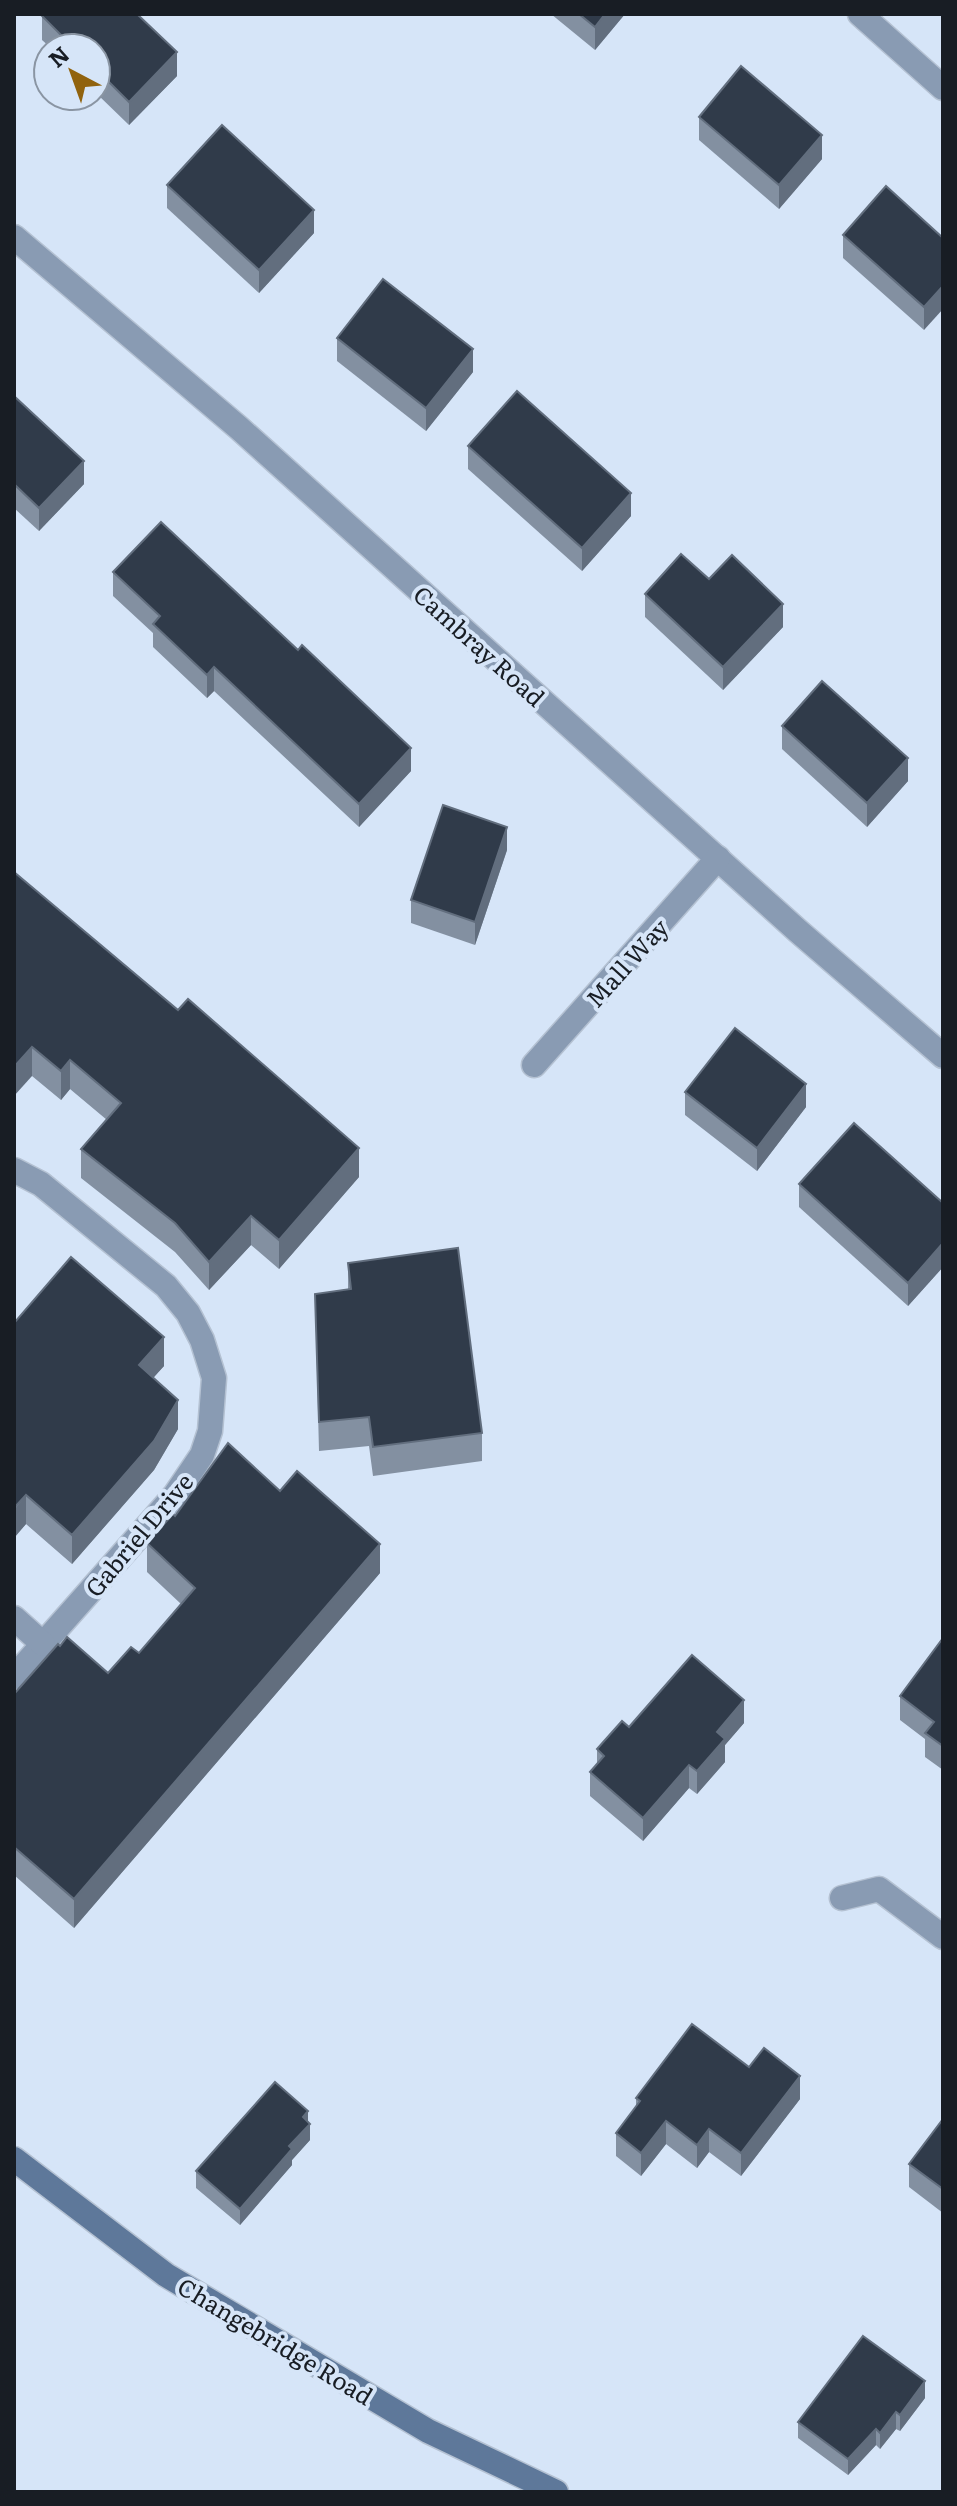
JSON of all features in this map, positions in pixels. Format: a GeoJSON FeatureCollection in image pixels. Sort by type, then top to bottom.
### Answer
{"type":"FeatureCollection","features":[{"type":"Feature","properties":{"kind":"main road","name":"Changebridge Road"},"geometry":{"type":"LineString","coordinates":[[14,2159],[166,2275],[428,2431],[556,2492]]}},
{"type":"Feature","properties":{"kind":"street"},"geometry":{"type":"LineString","coordinates":[[860,14],[943,88]]}},
{"type":"Feature","properties":{"kind":"street","name":"Cambray Road"},"geometry":{"type":"LineString","coordinates":[[14,237],[239,428],[943,1056]]}},
{"type":"Feature","properties":{"kind":"street","name":"Mall Way"},"geometry":{"type":"LineString","coordinates":[[534,1065],[718,858]]}},
{"type":"Feature","properties":{"kind":"street","name":"Gabriel Drive"},"geometry":{"type":"LineString","coordinates":[[14,1170],[41,1184],[166,1286],[188,1313],[202,1340],[214,1378],[210,1431],[202,1455],[175,1495],[14,1677]]}},
{"type":"Feature","properties":{"kind":"street"},"geometry":{"type":"LineString","coordinates":[[14,1618],[43,1644]]}},
{"type":"Feature","properties":{"kind":"street"},"geometry":{"type":"LineString","coordinates":[[842,1898],[879,1889],[943,1937]]}},
{"type":"Feature","properties":{"kind":"building"},"geometry":{"type":"Polygon","coordinates":[[[137,14],[177,52],[129,102],[112,85],[112,32],[58,32],[42,16],[137,14]]]}},
{"type":"Feature","properties":{"kind":"building"},"geometry":{"type":"Polygon","coordinates":[[[579,14],[605,14],[595,27],[579,14]]]}},
{"type":"Feature","properties":{"kind":"building"},"geometry":{"type":"Polygon","coordinates":[[[741,66],[822,135],[779,185],[699,117],[741,66]]]}},
{"type":"Feature","properties":{"kind":"building"},"geometry":{"type":"Polygon","coordinates":[[[222,125],[314,210],[259,270],[167,185],[222,125]]]}},
{"type":"Feature","properties":{"kind":"building"},"geometry":{"type":"Polygon","coordinates":[[[886,186],[943,238],[943,286],[924,307],[843,235],[886,186]]]}},
{"type":"Feature","properties":{"kind":"building"},"geometry":{"type":"Polygon","coordinates":[[[383,279],[473,349],[426,408],[337,338],[383,279]]]}},
{"type":"Feature","properties":{"kind":"building"},"geometry":{"type":"Polygon","coordinates":[[[517,391],[631,493],[582,548],[468,446],[517,391]]]}},
{"type":"Feature","properties":{"kind":"building"},"geometry":{"type":"Polygon","coordinates":[[[14,396],[84,461],[39,508],[14,484],[14,396]]]}},
{"type":"Feature","properties":{"kind":"building"},"geometry":{"type":"Polygon","coordinates":[[[161,522],[298,650],[302,645],[411,748],[359,804],[214,667],[207,675],[153,624],[160,616],[113,572],[161,522]]]}},
{"type":"Feature","properties":{"kind":"building"},"geometry":{"type":"Polygon","coordinates":[[[681,554],[709,579],[732,555],[783,604],[723,667],[645,594],[681,554]]]}},
{"type":"Feature","properties":{"kind":"building"},"geometry":{"type":"Polygon","coordinates":[[[822,681],[908,758],[867,803],[782,726],[822,681]]]}},
{"type":"Feature","properties":{"kind":"building"},"geometry":{"type":"Polygon","coordinates":[[[443,805],[507,827],[475,922],[411,900],[443,805]]]}},
{"type":"Feature","properties":{"kind":"building"},"geometry":{"type":"Polygon","coordinates":[[[14,872],[178,1010],[188,999],[359,1148],[279,1240],[251,1216],[209,1262],[175,1223],[81,1149],[121,1103],[70,1060],[61,1071],[32,1047],[14,1067],[14,872]]]}},
{"type":"Feature","properties":{"kind":"building"},"geometry":{"type":"Polygon","coordinates":[[[735,1028],[806,1084],[757,1148],[685,1092],[735,1028]]]}},
{"type":"Feature","properties":{"kind":"building"},"geometry":{"type":"Polygon","coordinates":[[[854,1123],[943,1203],[943,1243],[908,1283],[799,1184],[854,1123]]]}},
{"type":"Feature","properties":{"kind":"building"},"geometry":{"type":"Polygon","coordinates":[[[458,1248],[482,1433],[373,1447],[369,1417],[319,1422],[315,1294],[351,1289],[348,1263],[458,1248]]]}},
{"type":"Feature","properties":{"kind":"building"},"geometry":{"type":"Polygon","coordinates":[[[71,1257],[164,1337],[139,1365],[178,1400],[154,1441],[72,1535],[26,1495],[14,1508],[14,1323],[71,1257]]]}},
{"type":"Feature","properties":{"kind":"building"},"geometry":{"type":"Polygon","coordinates":[[[228,1443],[280,1491],[297,1471],[380,1544],[74,1899],[14,1847],[14,1694],[67,1637],[108,1673],[131,1647],[139,1653],[195,1588],[147,1543],[173,1514],[175,1516],[228,1443]]]}},
{"type":"Feature","properties":{"kind":"building"},"geometry":{"type":"Polygon","coordinates":[[[943,1638],[943,1746],[925,1733],[934,1722],[900,1696],[943,1638]]]}},
{"type":"Feature","properties":{"kind":"building"},"geometry":{"type":"Polygon","coordinates":[[[692,1655],[744,1700],[717,1732],[725,1739],[697,1771],[689,1765],[643,1818],[590,1772],[604,1756],[597,1749],[622,1721],[629,1727],[692,1655]]]}},
{"type":"Feature","properties":{"kind":"building"},"geometry":{"type":"Polygon","coordinates":[[[692,2024],[749,2067],[764,2048],[800,2076],[741,2153],[709,2129],[697,2145],[666,2121],[641,2153],[616,2133],[640,2101],[636,2098],[692,2024]]]}},
{"type":"Feature","properties":{"kind":"building"},"geometry":{"type":"Polygon","coordinates":[[[275,2082],[308,2111],[303,2117],[310,2124],[240,2209],[196,2171],[275,2082]]]}},
{"type":"Feature","properties":{"kind":"building"},"geometry":{"type":"Polygon","coordinates":[[[943,2119],[943,2189],[909,2164],[943,2119]]]}},
{"type":"Feature","properties":{"kind":"building"},"geometry":{"type":"Polygon","coordinates":[[[863,2336],[925,2381],[900,2415],[896,2412],[880,2433],[876,2429],[848,2459],[798,2422],[863,2336]]]}}]}
